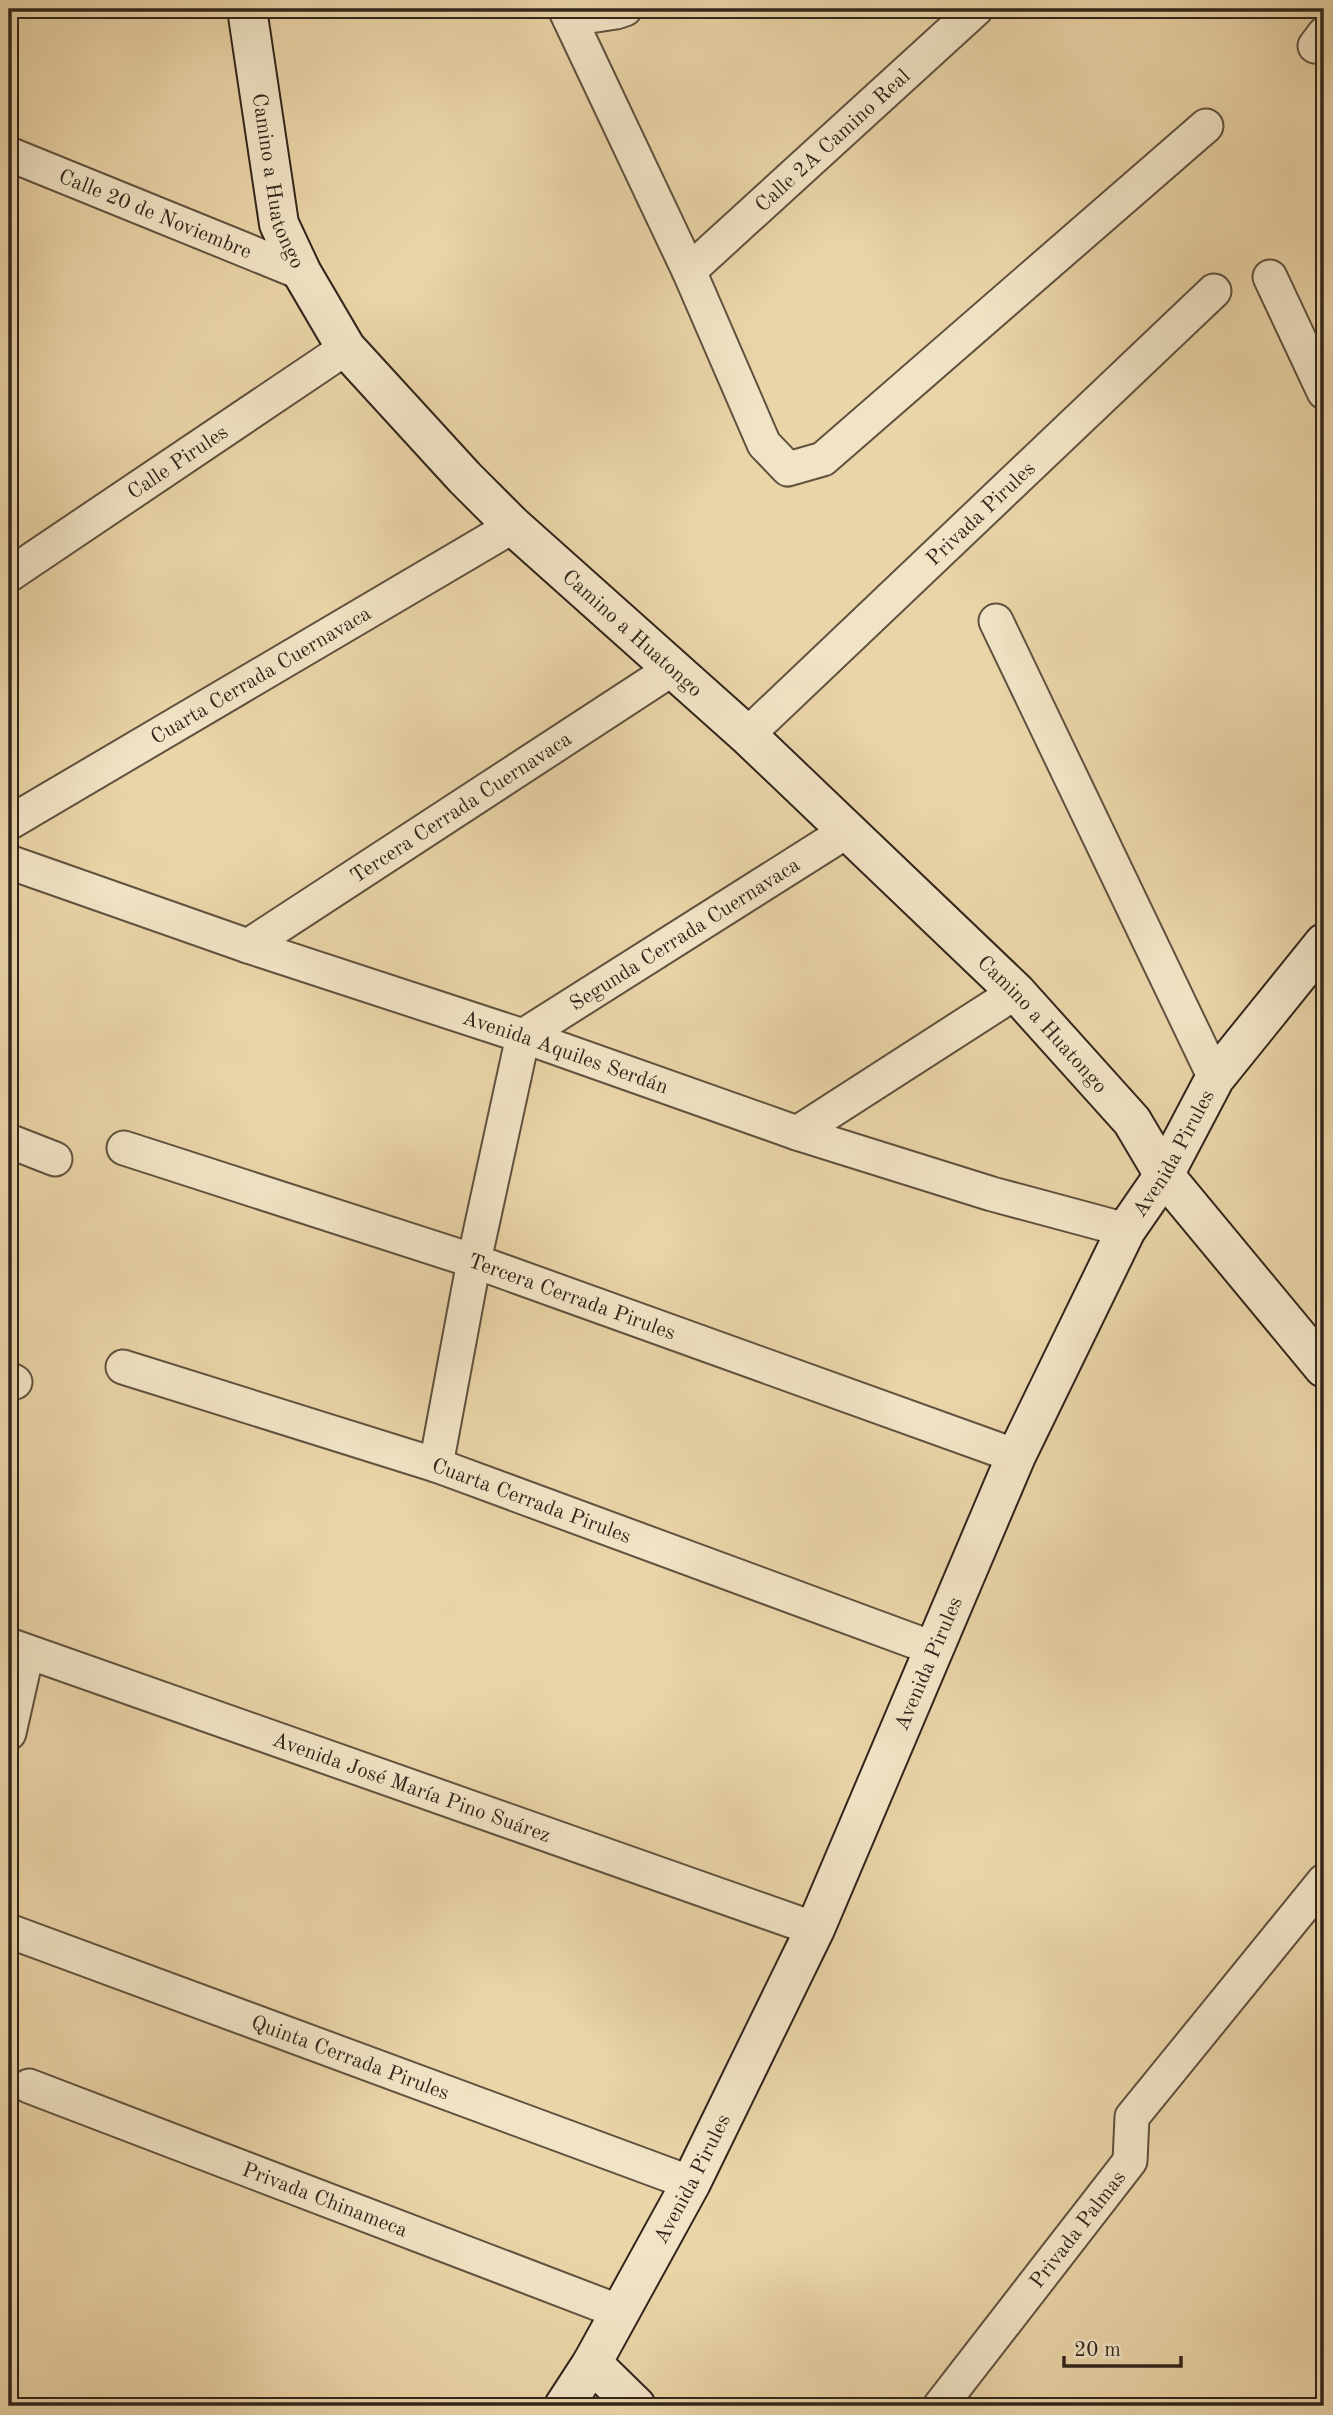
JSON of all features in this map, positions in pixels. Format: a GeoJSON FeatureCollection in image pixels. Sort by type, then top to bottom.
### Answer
{"type":"FeatureCollection","features":[{"type":"Feature","properties":{"kind":"main road","name":"Camino a Huatongo"},"geometry":{"type":"LineString","coordinates":[[247,9],[279,224],[302,273],[346,348],[465,478],[513,526],[747,735],[1016,992],[1132,1121],[1164,1175],[1324,1368]]}},
{"type":"Feature","properties":{"kind":"main road","name":"Avenida Pirules"},"geometry":{"type":"LineString","coordinates":[[564,2406],[592,2362],[691,2183],[815,1930],[1016,1455],[1126,1230],[1164,1175],[1215,1078],[1324,943]]}},
{"type":"Feature","properties":{"kind":"main road"},"geometry":{"type":"LineString","coordinates":[[592,2362],[636,2406]]}},
{"type":"Feature","properties":{"kind":"street"},"geometry":{"type":"LineString","coordinates":[[625,9],[616,12],[567,14],[689,271],[764,443],[788,469],[823,459],[1206,125]]}},
{"type":"Feature","properties":{"kind":"street","name":"Calle 2A Camino Real"},"geometry":{"type":"LineString","coordinates":[[689,271],[976,9]]}},
{"type":"Feature","properties":{"kind":"street","name":"Calle 20 de Noviembre"},"geometry":{"type":"LineString","coordinates":[[9,154],[302,273]]}},
{"type":"Feature","properties":{"kind":"street"},"geometry":{"type":"LineString","coordinates":[[1270,277],[1324,392]]}},
{"type":"Feature","properties":{"kind":"street","name":"Privada Pirules"},"geometry":{"type":"LineString","coordinates":[[747,735],[1214,291]]}},
{"type":"Feature","properties":{"kind":"street","name":"Calle Pirules"},"geometry":{"type":"LineString","coordinates":[[9,575],[346,348]]}},
{"type":"Feature","properties":{"kind":"street","name":"Cuarta Cerrada Cuernavaca"},"geometry":{"type":"LineString","coordinates":[[9,823],[513,526]]}},
{"type":"Feature","properties":{"kind":"street"},"geometry":{"type":"LineString","coordinates":[[996,621],[1215,1078]]}},
{"type":"Feature","properties":{"kind":"street","name":"Tercera Cerrada Cuernavaca"},"geometry":{"type":"LineString","coordinates":[[248,946],[672,669]]}},
{"type":"Feature","properties":{"kind":"street","name":"Segunda Cerrada Cuernavaca"},"geometry":{"type":"LineString","coordinates":[[523,1036],[847,831]]}},
{"type":"Feature","properties":{"kind":"street","name":"Avenida Aquiles Serdán"},"geometry":{"type":"LineString","coordinates":[[9,862],[248,946],[523,1036],[797,1133],[992,1194],[1126,1230]]}},
{"type":"Feature","properties":{"kind":"street"},"geometry":{"type":"LineString","coordinates":[[797,1133],[1016,992]]}},
{"type":"Feature","properties":{"kind":"street"},"geometry":{"type":"LineString","coordinates":[[436,1465],[474,1262],[523,1036]]}},
{"type":"Feature","properties":{"kind":"street"},"geometry":{"type":"LineString","coordinates":[[9,1141],[55,1159]]}},
{"type":"Feature","properties":{"kind":"street","name":"Tercera Cerrada Pirules"},"geometry":{"type":"LineString","coordinates":[[124,1148],[474,1262],[1016,1455]]}},
{"type":"Feature","properties":{"kind":"street","name":"Cuarta Cerrada Pirules"},"geometry":{"type":"LineString","coordinates":[[123,1367],[436,1465],[934,1649]]}},
{"type":"Feature","properties":{"kind":"street"},"geometry":{"type":"LineString","coordinates":[[9,1733],[18,1649]]}},
{"type":"Feature","properties":{"kind":"street","name":"Avenida José María Pino Suárez"},"geometry":{"type":"LineString","coordinates":[[18,1649],[815,1930]]}},
{"type":"Feature","properties":{"kind":"street","name":"Privada Palmas"},"geometry":{"type":"LineString","coordinates":[[940,2406],[1130,2161],[1132,2117],[1324,1881]]}},
{"type":"Feature","properties":{"kind":"street","name":"Quinta Cerrada Pirules"},"geometry":{"type":"LineString","coordinates":[[9,1931],[691,2183]]}},
{"type":"Feature","properties":{"kind":"street","name":"Privada Chinameca"},"geometry":{"type":"LineString","coordinates":[[29,2086],[620,2312]]}}]}
